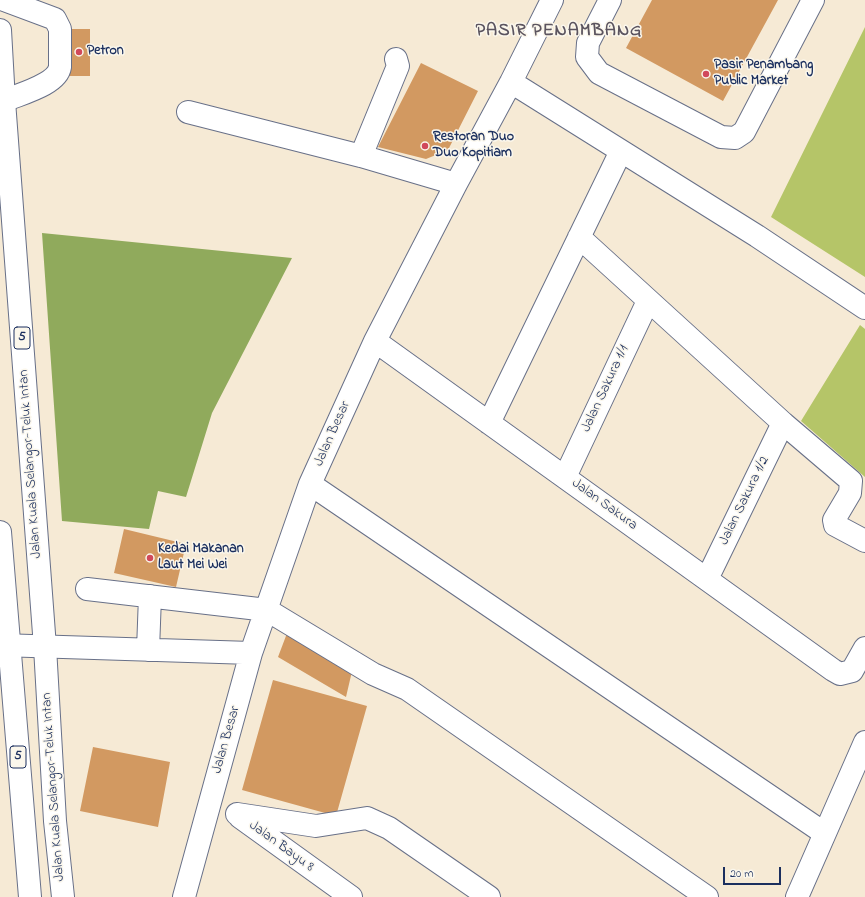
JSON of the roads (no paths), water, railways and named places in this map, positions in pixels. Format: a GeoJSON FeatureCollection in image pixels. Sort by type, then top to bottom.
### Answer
{"type":"FeatureCollection","features":[{"type":"Feature","properties":{"kind":"main road"},"geometry":{"type":"LineString","coordinates":[[4,0],[55,19],[60,29],[59,73],[51,81],[4,101]]}},
{"type":"Feature","properties":{"kind":"main road","name":"Jalan Besar"},"geometry":{"type":"LineString","coordinates":[[184,897],[251,653],[310,484],[375,341],[456,184],[511,82],[552,0]]}},
{"type":"Feature","properties":{"kind":"main road"},"geometry":{"type":"LineString","coordinates":[[610,0],[588,43],[587,57],[599,73],[721,138],[734,138],[744,132],[813,0]]}},
{"type":"Feature","properties":{"kind":"main road","name":"Jalan Kuala Selangor-Teluk Intan"},"geometry":{"type":"LineString","coordinates":[[0,30],[45,646],[55,821],[62,897]]}},
{"type":"Feature","properties":{"kind":"main road"},"geometry":{"type":"LineString","coordinates":[[361,156],[398,66],[396,59]]}},
{"type":"Feature","properties":{"kind":"main road"},"geometry":{"type":"LineString","coordinates":[[511,82],[757,236],[865,308]]}},
{"type":"Feature","properties":{"kind":"main road"},"geometry":{"type":"LineString","coordinates":[[188,112],[361,156],[456,184]]}},
{"type":"Feature","properties":{"kind":"main road"},"geometry":{"type":"LineString","coordinates":[[489,423],[621,151]]}},
{"type":"Feature","properties":{"kind":"main road"},"geometry":{"type":"LineString","coordinates":[[579,237],[783,423],[851,481],[850,493],[834,520],[835,525],[865,541]]}},
{"type":"Feature","properties":{"kind":"main road","name":"Jalan Sakura 1/1"},"geometry":{"type":"LineString","coordinates":[[565,477],[648,301]]}},
{"type":"Feature","properties":{"kind":"main road","name":"Jalan Sakura"},"geometry":{"type":"LineString","coordinates":[[375,341],[833,670],[840,674],[852,671],[865,648]]}},
{"type":"Feature","properties":{"kind":"main road","name":"Jalan Sakura 1/2"},"geometry":{"type":"LineString","coordinates":[[707,579],[783,423]]}},
{"type":"Feature","properties":{"kind":"main road"},"geometry":{"type":"LineString","coordinates":[[310,484],[824,833]]}},
{"type":"Feature","properties":{"kind":"main road","name":"5"},"geometry":{"type":"LineString","coordinates":[[0,532],[4,645],[30,897]]}},
{"type":"Feature","properties":{"kind":"main road"},"geometry":{"type":"LineString","coordinates":[[87,589],[267,610],[374,674],[407,689],[707,897]]}},
{"type":"Feature","properties":{"kind":"main road"},"geometry":{"type":"LineString","coordinates":[[148,650],[150,596]]}},
{"type":"Feature","properties":{"kind":"main road"},"geometry":{"type":"LineString","coordinates":[[4,645],[251,653]]}},
{"type":"Feature","properties":{"kind":"main road"},"geometry":{"type":"LineString","coordinates":[[797,897],[865,742]]}},
{"type":"Feature","properties":{"kind":"main road","name":"Jalan Bayu 8"},"geometry":{"type":"LineString","coordinates":[[211,796],[351,897]]}},
{"type":"Feature","properties":{"kind":"main road"},"geometry":{"type":"LineString","coordinates":[[237,814],[316,826],[367,818],[389,828],[489,897]]}},
{"type":"Feature","properties":{"kind":"main road"},"geometry":{"type":"LineString","coordinates":[[23,897],[28,869]]}},
{"type":"Feature","properties":{"kind":"place","name":"Petron"},"geometry":{"type":"Point","coordinates":[79,52]}},
{"type":"Feature","properties":{"kind":"place","name":"Pasir Penambang Public Market"},"geometry":{"type":"Point","coordinates":[706,74]}},
{"type":"Feature","properties":{"kind":"place","name":"Restoran Duo Duo Kopitiam"},"geometry":{"type":"Point","coordinates":[425,146]}},
{"type":"Feature","properties":{"kind":"place","name":"Kedai Makanan Laut Mei Wei"},"geometry":{"type":"Point","coordinates":[150,558]}},
{"type":"Feature","properties":{"kind":"district","name":"PASIR PENAMBANG"},"geometry":{"type":"Point","coordinates":[559,32]}}]}
